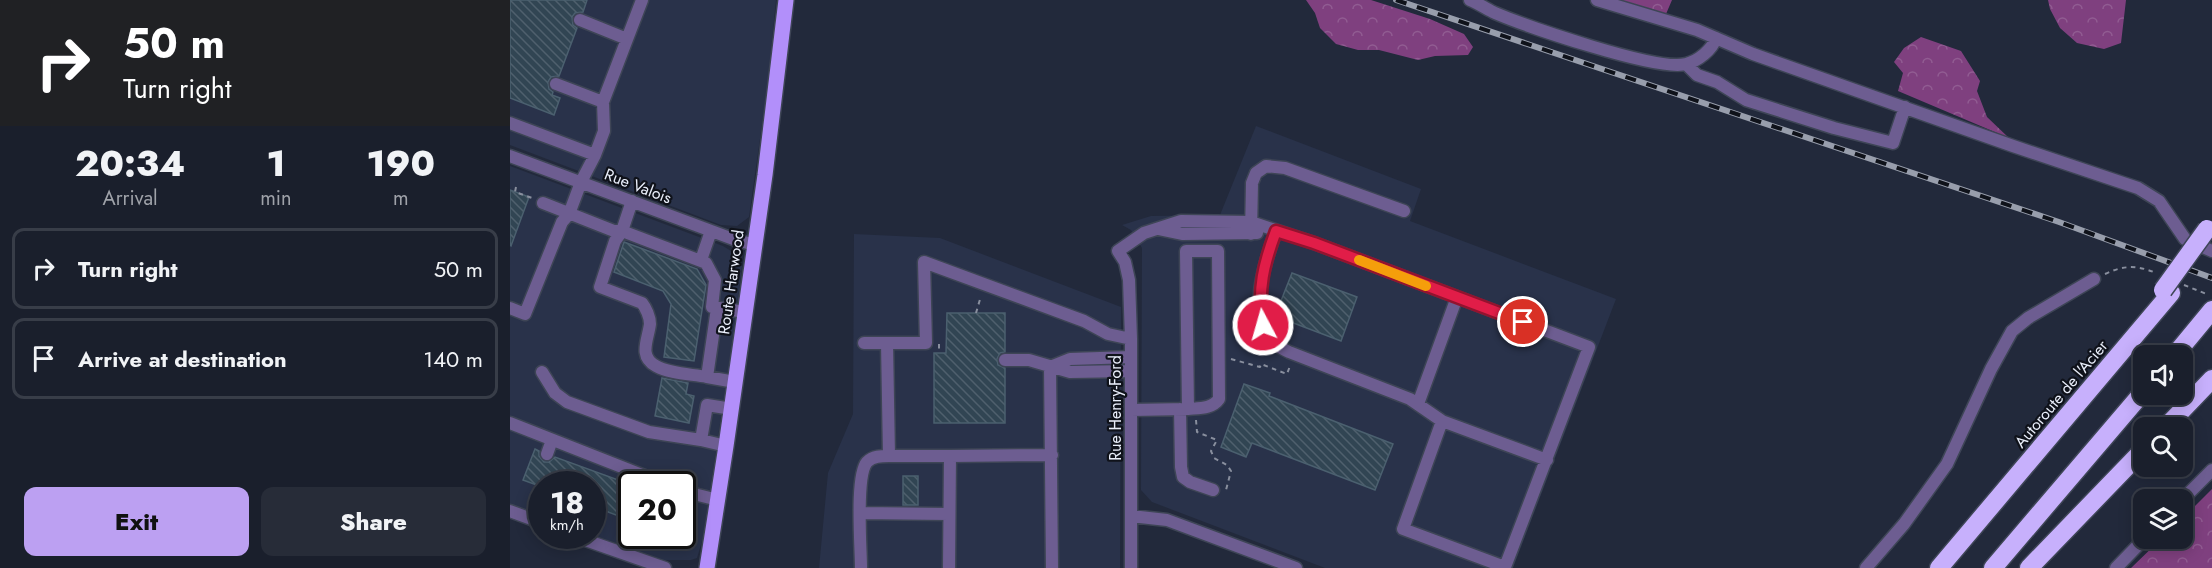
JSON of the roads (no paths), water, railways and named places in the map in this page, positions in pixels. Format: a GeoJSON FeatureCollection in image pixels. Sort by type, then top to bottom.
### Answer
{"type":"FeatureCollection","features":[{"type":"Feature","properties":{"kind":"highway","name":"Autoroute de l'Acier"},"geometry":{"type":"LineString","coordinates":[[1939,568],[2105,372],[2210,232]]}},
{"type":"Feature","properties":{"kind":"highway"},"geometry":{"type":"LineString","coordinates":[[2183,345],[2212,311]]}},
{"type":"Feature","properties":{"kind":"highway"},"geometry":{"type":"LineString","coordinates":[[2176,417],[2212,379]]}},
{"type":"Feature","properties":{"kind":"highway"},"geometry":{"type":"LineString","coordinates":[[1993,568],[2133,404]]}},
{"type":"Feature","properties":{"kind":"highway"},"geometry":{"type":"LineString","coordinates":[[2029,568],[2133,460]]}},
{"type":"Feature","properties":{"kind":"main road","name":"Route Harwood"},"geometry":{"type":"LineString","coordinates":[[706,568],[732,410],[777,85],[786,0]]}},
{"type":"Feature","properties":{"kind":"street"},"geometry":{"type":"LineString","coordinates":[[510,308],[525,314],[562,222],[569,214],[581,182],[595,155],[603,131],[603,102],[642,0]]}},
{"type":"Feature","properties":{"kind":"street"},"geometry":{"type":"LineString","coordinates":[[1470,0],[1508,18],[1603,50],[1656,62],[1686,64],[1708,51],[1716,38]]}},
{"type":"Feature","properties":{"kind":"street"},"geometry":{"type":"LineString","coordinates":[[1597,0],[1697,30],[1753,54],[2138,188],[2159,201],[2185,239],[2212,251]]}},
{"type":"Feature","properties":{"kind":"street"},"geometry":{"type":"LineString","coordinates":[[580,20],[627,39]]}},
{"type":"Feature","properties":{"kind":"street"},"geometry":{"type":"LineString","coordinates":[[1686,64],[1697,75],[1717,82],[1746,100],[1834,128],[1893,143],[1905,107]]}},
{"type":"Feature","properties":{"kind":"street"},"geometry":{"type":"LineString","coordinates":[[556,84],[603,102]]}},
{"type":"Feature","properties":{"kind":"street"},"geometry":{"type":"LineString","coordinates":[[510,123],[595,155]]}},
{"type":"Feature","properties":{"kind":"street","name":"Rue Valois"},"geometry":{"type":"LineString","coordinates":[[510,156],[711,231],[755,245]]}},
{"type":"Feature","properties":{"kind":"street"},"geometry":{"type":"LineString","coordinates":[[1404,211],[1285,168],[1271,165],[1261,168],[1254,176],[1251,228],[1276,231],[1589,347],[1505,567],[1403,529],[1442,421]]}},
{"type":"Feature","properties":{"kind":"street"},"geometry":{"type":"LineString","coordinates":[[632,201],[622,231],[615,241],[600,287],[642,303],[650,322],[645,349],[651,362],[664,369],[735,382]]}},
{"type":"Feature","properties":{"kind":"street"},"geometry":{"type":"LineString","coordinates":[[543,202],[614,231],[622,231],[701,260],[709,267],[715,280],[712,307],[745,312]]}},
{"type":"Feature","properties":{"kind":"street","name":"Rue Henry-Ford"},"geometry":{"type":"LineString","coordinates":[[1131,568],[1131,339],[1128,271],[1118,251],[1136,237],[1181,221],[1251,228]]}},
{"type":"Feature","properties":{"kind":"street"},"geometry":{"type":"LineString","coordinates":[[701,260],[711,231]]}},
{"type":"Feature","properties":{"kind":"street"},"geometry":{"type":"LineString","coordinates":[[1276,231],[1263,271],[1260,294],[1261,314],[1266,334],[1271,341],[1283,350],[1410,399],[1442,421],[1547,460]]}},
{"type":"Feature","properties":{"kind":"street"},"geometry":{"type":"LineString","coordinates":[[1131,410],[1188,410],[1217,403],[1220,395],[1218,251],[1186,251],[1188,410],[1181,467],[1183,477],[1190,482],[1217,492]]}},
{"type":"Feature","properties":{"kind":"street"},"geometry":{"type":"LineString","coordinates":[[864,343],[926,343],[924,262],[1084,321],[1108,334],[1131,339]]}},
{"type":"Feature","properties":{"kind":"street"},"geometry":{"type":"LineString","coordinates":[[1866,568],[1904,524],[1947,464],[1991,369],[2012,331],[2028,318],[2094,279]]}},
{"type":"Feature","properties":{"kind":"street"},"geometry":{"type":"LineString","coordinates":[[1418,404],[1457,297]]}},
{"type":"Feature","properties":{"kind":"street"},"geometry":{"type":"LineString","coordinates":[[707,377],[717,308]]}},
{"type":"Feature","properties":{"kind":"street"},"geometry":{"type":"LineString","coordinates":[[887,343],[889,456]]}},
{"type":"Feature","properties":{"kind":"street"},"geometry":{"type":"LineString","coordinates":[[1050,366],[1070,359],[1131,357]]}},
{"type":"Feature","properties":{"kind":"street"},"geometry":{"type":"LineString","coordinates":[[1005,360],[1029,360],[1070,372],[1131,371]]}},
{"type":"Feature","properties":{"kind":"street"},"geometry":{"type":"LineString","coordinates":[[1050,366],[1052,568]]}},
{"type":"Feature","properties":{"kind":"street"},"geometry":{"type":"LineString","coordinates":[[542,372],[555,393],[567,402],[649,432],[726,446]]}},
{"type":"Feature","properties":{"kind":"street"},"geometry":{"type":"LineString","coordinates":[[701,440],[707,405],[732,410]]}},
{"type":"Feature","properties":{"kind":"street"},"geometry":{"type":"LineString","coordinates":[[510,423],[612,464],[620,471]]}},
{"type":"Feature","properties":{"kind":"street"},"geometry":{"type":"LineString","coordinates":[[547,454],[552,440]]}},
{"type":"Feature","properties":{"kind":"street"},"geometry":{"type":"LineString","coordinates":[[563,460],[567,446]]}},
{"type":"Feature","properties":{"kind":"street"},"geometry":{"type":"LineString","coordinates":[[582,467],[587,454]]}},
{"type":"Feature","properties":{"kind":"street"},"geometry":{"type":"LineString","coordinates":[[861,568],[861,479],[867,463],[873,458],[889,456],[1052,456]]}},
{"type":"Feature","properties":{"kind":"street"},"geometry":{"type":"LineString","coordinates":[[949,568],[950,456]]}},
{"type":"Feature","properties":{"kind":"street"},"geometry":{"type":"LineString","coordinates":[[595,471],[600,459]]}},
{"type":"Feature","properties":{"kind":"street"},"geometry":{"type":"LineString","coordinates":[[608,477],[612,464]]}},
{"type":"Feature","properties":{"kind":"street"},"geometry":{"type":"LineString","coordinates":[[2193,489],[2212,470]]}},
{"type":"Feature","properties":{"kind":"street"},"geometry":{"type":"LineString","coordinates":[[696,494],[718,500]]}},
{"type":"Feature","properties":{"kind":"street"},"geometry":{"type":"LineString","coordinates":[[510,511],[528,518]]}},
{"type":"Feature","properties":{"kind":"street"},"geometry":{"type":"LineString","coordinates":[[860,513],[950,514]]}},
{"type":"Feature","properties":{"kind":"street"},"geometry":{"type":"LineString","coordinates":[[1131,516],[1167,520],[1296,568]]}},
{"type":"Feature","properties":{"kind":"street"},"geometry":{"type":"LineString","coordinates":[[606,547],[665,568]]}},
{"type":"Feature","properties":{"kind":"street"},"geometry":{"type":"LineString","coordinates":[[2116,568],[2134,549]]}},
{"type":"Feature","properties":{"kind":"railway"},"geometry":{"type":"LineString","coordinates":[[1396,0],[2059,222],[2212,278]]}}]}
